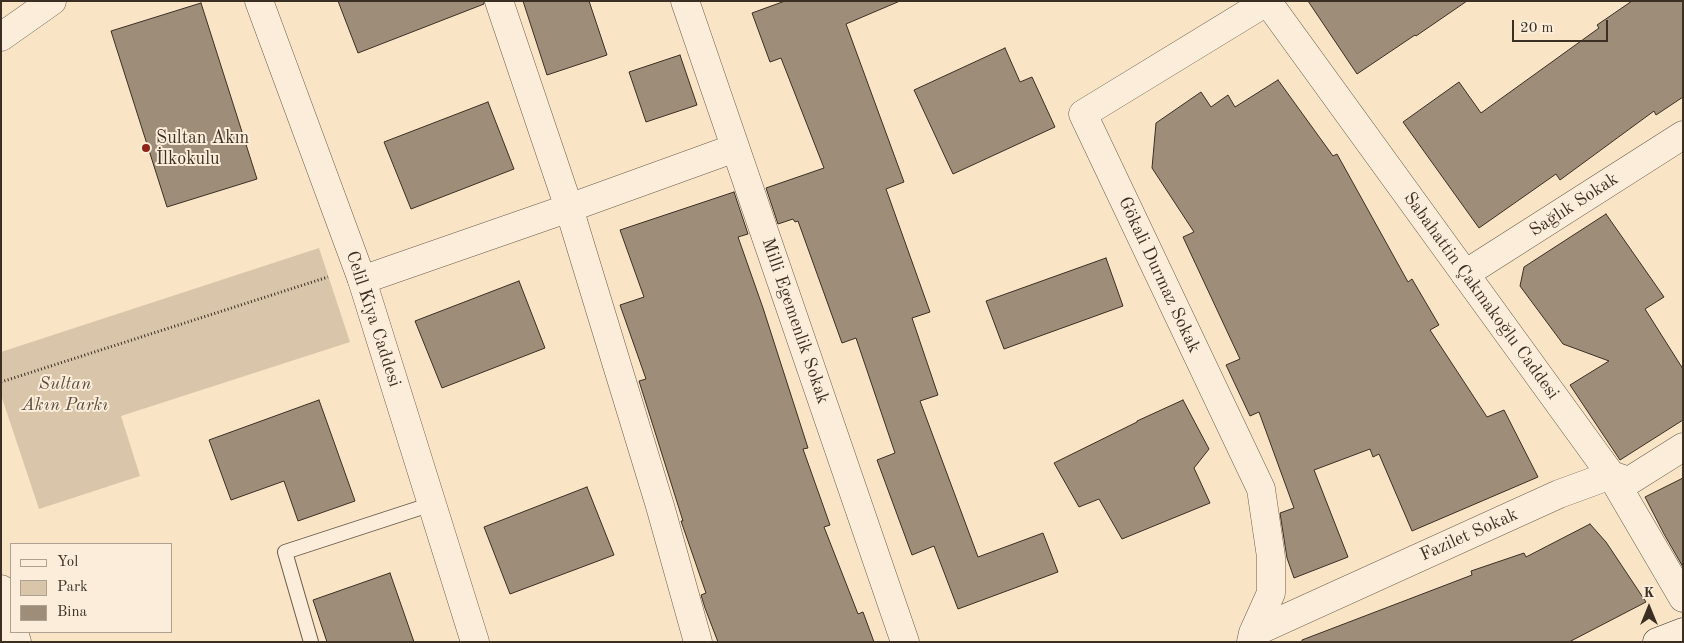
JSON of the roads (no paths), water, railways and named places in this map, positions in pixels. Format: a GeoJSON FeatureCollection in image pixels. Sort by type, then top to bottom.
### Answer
{"type":"FeatureCollection","features":[{"type":"Feature","properties":{"kind":"street"},"geometry":{"type":"LineString","coordinates":[[1,37],[52,1]]}},
{"type":"Feature","properties":{"kind":"street","name":"Celil Kiya Caddesi"},"geometry":{"type":"LineString","coordinates":[[259,1],[360,274],[475,642]]}},
{"type":"Feature","properties":{"kind":"street"},"geometry":{"type":"LineString","coordinates":[[499,1],[569,208],[660,506],[698,642]]}},
{"type":"Feature","properties":{"kind":"street","name":"Milli Egemenlik Sokak"},"geometry":{"type":"LineString","coordinates":[[685,1],[905,642]]}},
{"type":"Feature","properties":{"kind":"street","name":"Sabahattin Çakmakoğlu Caddesi"},"geometry":{"type":"LineString","coordinates":[[1267,2],[1611,474],[1683,598]]}},
{"type":"Feature","properties":{"kind":"street","name":"Gökali Durmaz Sokak"},"geometry":{"type":"LineString","coordinates":[[1252,637],[1272,593],[1272,557],[1261,490],[1083,114],[1267,2]]}},
{"type":"Feature","properties":{"kind":"street","name":"Sağlık Sokak"},"geometry":{"type":"LineString","coordinates":[[1465,274],[1683,135]]}},
{"type":"Feature","properties":{"kind":"street"},"geometry":{"type":"LineString","coordinates":[[360,274],[569,208],[735,148]]}},
{"type":"Feature","properties":{"kind":"street"},"geometry":{"type":"LineString","coordinates":[[1611,474],[1629,481],[1683,447]]}},
{"type":"Feature","properties":{"kind":"street","name":"Fazilet Sokak"},"geometry":{"type":"LineString","coordinates":[[1252,637],[1559,494],[1611,474]]}},
{"type":"Feature","properties":{"kind":"street"},"geometry":{"type":"LineString","coordinates":[[1,589],[10,616]]}},
{"type":"Feature","properties":{"kind":"street"},"geometry":{"type":"LineString","coordinates":[[1657,642],[1683,632]]}},
{"type":"Feature","properties":{"kind":"lane"},"geometry":{"type":"LineString","coordinates":[[311,642],[285,552],[432,504]]}},
{"type":"Feature","properties":{"kind":"place","name":"Sultan Akın İlkokulu"},"geometry":{"type":"Point","coordinates":[146,148]}},
{"type":"Feature","properties":{"kind":"park label","name":"Sultan Akın Parkı"},"geometry":{"type":"Point","coordinates":[65,394]}}]}
